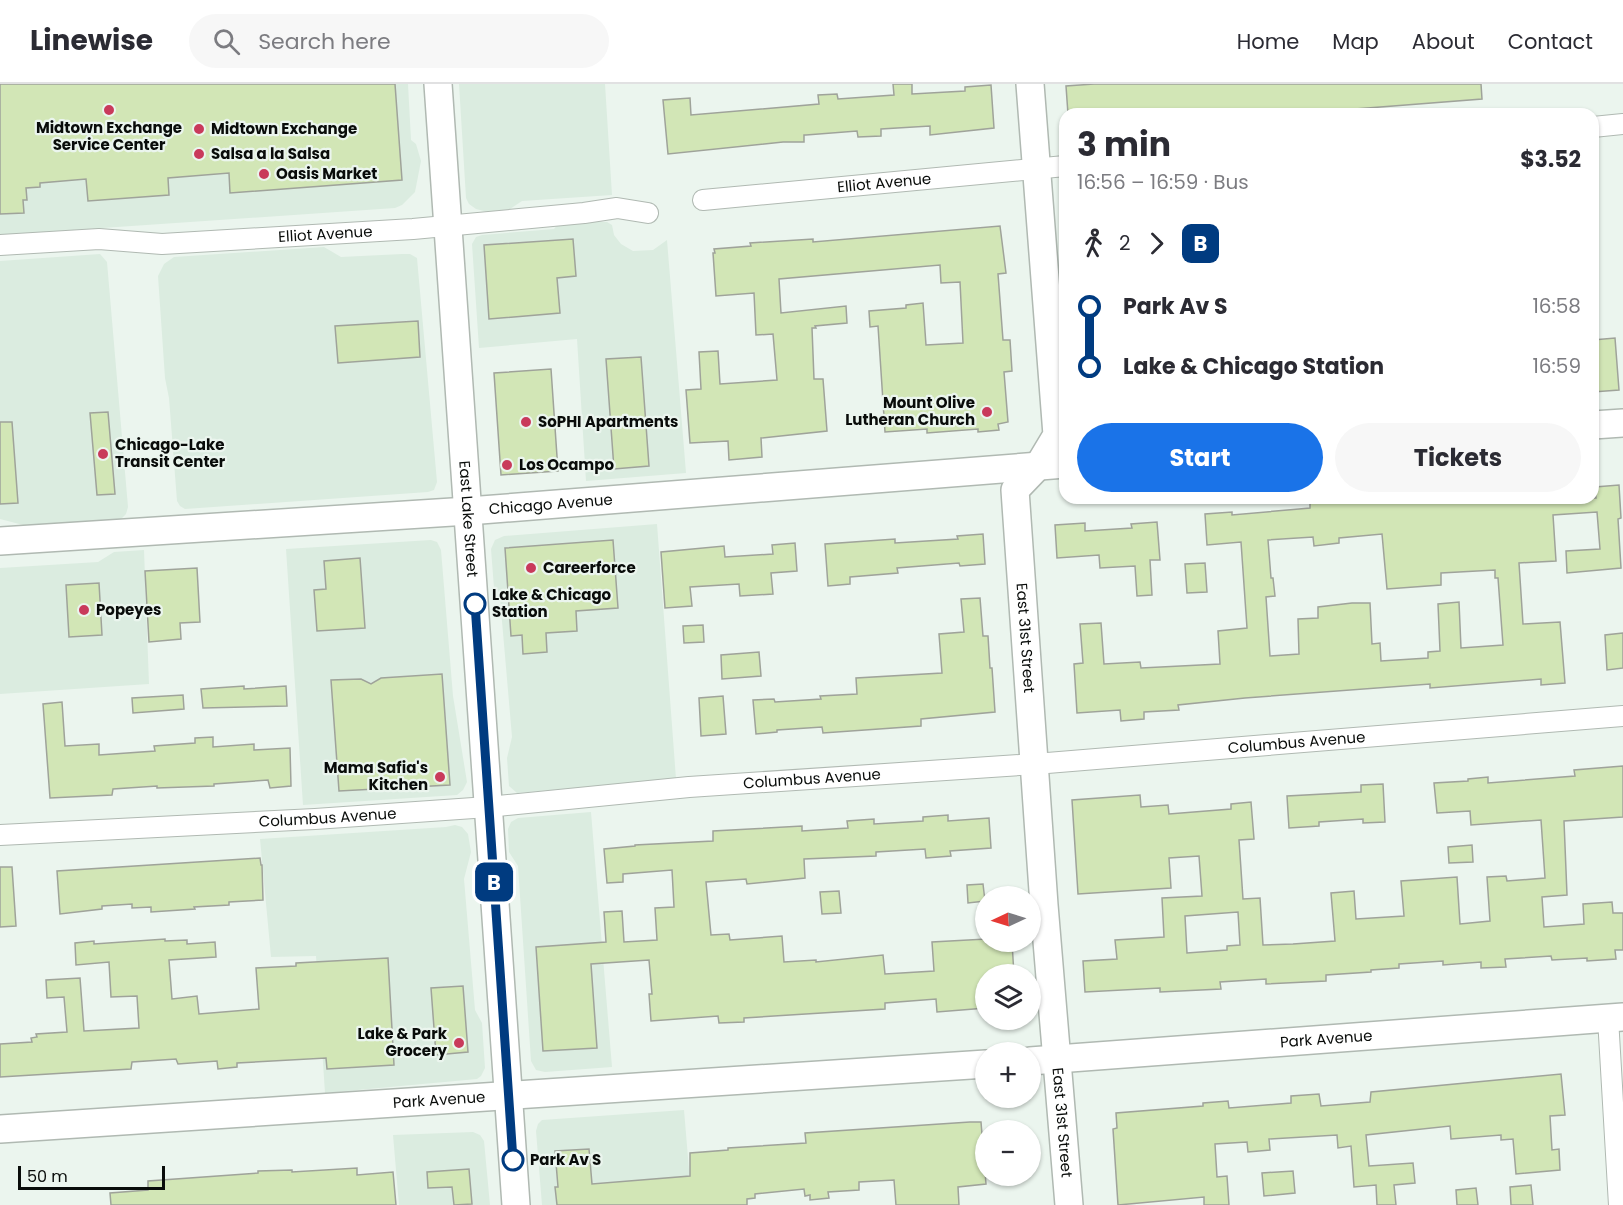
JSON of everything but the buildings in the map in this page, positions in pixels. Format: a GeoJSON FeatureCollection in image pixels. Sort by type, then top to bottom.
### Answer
{"type":"FeatureCollection","features":[{"type":"Feature","properties":{"kind":"street","name":"East Lake Street"},"geometry":{"type":"LineString","coordinates":[[438,84],[516,1205]]}},
{"type":"Feature","properties":{"kind":"street","name":"East 31st Street"},"geometry":{"type":"LineString","coordinates":[[1030,84],[1057,435],[1052,465],[1015,490],[1069,1205]]}},
{"type":"Feature","properties":{"kind":"street"},"geometry":{"type":"LineString","coordinates":[[1599,126],[1623,124]]}},
{"type":"Feature","properties":{"kind":"street","name":"Elliot Avenue"},"geometry":{"type":"LineString","coordinates":[[704,200],[1059,167]]}},
{"type":"Feature","properties":{"kind":"street","name":"Elliot Avenue"},"geometry":{"type":"LineString","coordinates":[[0,245],[99,239],[162,244],[448,227],[617,208],[648,213]]}},
{"type":"Feature","properties":{"kind":"street"},"geometry":{"type":"LineString","coordinates":[[1599,425],[1623,423]]}},
{"type":"Feature","properties":{"kind":"street","name":"Chicago Avenue"},"geometry":{"type":"LineString","coordinates":[[0,540],[468,511],[1052,465]]}},
{"type":"Feature","properties":{"kind":"street","name":"Columbus Avenue"},"geometry":{"type":"LineString","coordinates":[[0,835],[315,819],[488,807],[689,788],[1035,764],[1623,716]]}},
{"type":"Feature","properties":{"kind":"street"},"geometry":{"type":"LineString","coordinates":[[1616,1018],[1619,1205]]}},
{"type":"Feature","properties":{"kind":"street","name":"Park Avenue"},"geometry":{"type":"LineString","coordinates":[[1041,1060],[1616,1018]]}},
{"type":"Feature","properties":{"kind":"street","name":"Park Avenue"},"geometry":{"type":"LineString","coordinates":[[0,1129],[975,1065]]}},
{"type":"Feature","properties":{"kind":"shaded area","name":"Midtown Exchange"},"geometry":{"type":"Polygon","coordinates":[[[0,84],[408,84],[411,140],[416,144],[421,161],[415,192],[402,205],[395,208],[0,235],[0,84]]]}},
{"type":"Feature","properties":{"kind":"shaded area"},"geometry":{"type":"Polygon","coordinates":[[[459,84],[605,84],[612,195],[522,201],[510,209],[488,212],[476,209],[469,204],[466,198],[459,84]]]}},
{"type":"Feature","properties":{"kind":"shaded area"},"geometry":{"type":"Polygon","coordinates":[[[560,222],[607,222],[612,225],[614,235],[621,244],[633,251],[653,250],[667,240],[686,473],[586,481],[577,339],[479,348],[472,244],[476,237],[554,229],[560,222]]]}},
{"type":"Feature","properties":{"kind":"shaded area"},"geometry":{"type":"Polygon","coordinates":[[[324,247],[341,257],[410,254],[417,258],[437,482],[434,490],[185,509],[177,501],[169,398],[165,378],[158,276],[164,264],[174,257],[324,247]]]}},
{"type":"Feature","properties":{"kind":"shaded area"},"geometry":{"type":"Polygon","coordinates":[[[100,254],[107,262],[128,507],[126,514],[113,522],[27,526],[0,519],[0,261],[100,254]]]}},
{"type":"Feature","properties":{"kind":"shaded area"},"geometry":{"type":"Polygon","coordinates":[[[657,524],[676,779],[517,793],[509,786],[507,758],[512,737],[500,598],[494,588],[491,549],[495,540],[504,536],[657,524]]]}},
{"type":"Feature","properties":{"kind":"shaded area"},"geometry":{"type":"Polygon","coordinates":[[[431,540],[437,542],[441,550],[453,696],[467,782],[457,795],[303,805],[286,549],[431,540]]]}},
{"type":"Feature","properties":{"kind":"shaded area"},"geometry":{"type":"Polygon","coordinates":[[[144,550],[149,684],[0,694],[0,568],[98,562],[114,552],[144,550]]]}},
{"type":"Feature","properties":{"kind":"shaded area"},"geometry":{"type":"Polygon","coordinates":[[[591,812],[612,1067],[545,1072],[536,1070],[531,1061],[518,866],[509,852],[508,829],[511,822],[518,818],[591,812]]]}},
{"type":"Feature","properties":{"kind":"shaded area"},"geometry":{"type":"Polygon","coordinates":[[[455,825],[462,827],[468,834],[471,852],[464,879],[475,1010],[482,1023],[485,1068],[477,1079],[325,1093],[316,956],[271,957],[260,839],[455,825]]]}},
{"type":"Feature","properties":{"kind":"shaded area"},"geometry":{"type":"Polygon","coordinates":[[[684,1110],[692,1205],[542,1205],[536,1131],[542,1120],[684,1110]]]}},
{"type":"Feature","properties":{"kind":"shaded area"},"geometry":{"type":"Polygon","coordinates":[[[473,1132],[480,1135],[484,1141],[490,1205],[399,1205],[393,1135],[473,1132]]]}},
{"type":"Feature","properties":{"kind":"bus line","name":"B"},"geometry":{"type":"LineString","coordinates":[[475,604],[513,1160]]}},
{"type":"Feature","properties":{"kind":"place","name":"Midtown Exchange Service Center"},"geometry":{"type":"Point","coordinates":[109,110]}},
{"type":"Feature","properties":{"kind":"place","name":"Midtown Exchange"},"geometry":{"type":"Point","coordinates":[199,129]}},
{"type":"Feature","properties":{"kind":"place","name":"Salsa a la Salsa"},"geometry":{"type":"Point","coordinates":[199,154]}},
{"type":"Feature","properties":{"kind":"place","name":"Oasis Market"},"geometry":{"type":"Point","coordinates":[264,174]}},
{"type":"Feature","properties":{"kind":"place","name":"Mount Olive Lutheran Church"},"geometry":{"type":"Point","coordinates":[987,412]}},
{"type":"Feature","properties":{"kind":"place","name":"SoPHI Apartments"},"geometry":{"type":"Point","coordinates":[526,422]}},
{"type":"Feature","properties":{"kind":"place","name":"Chicago-Lake Transit Center"},"geometry":{"type":"Point","coordinates":[103,454]}},
{"type":"Feature","properties":{"kind":"place","name":"Los Ocampo"},"geometry":{"type":"Point","coordinates":[507,465]}},
{"type":"Feature","properties":{"kind":"place","name":"Careerforce"},"geometry":{"type":"Point","coordinates":[531,568]}},
{"type":"Feature","properties":{"kind":"place","name":"Lake & Chicago Station"},"geometry":{"type":"Point","coordinates":[475,604]}},
{"type":"Feature","properties":{"kind":"place","name":"Popeyes"},"geometry":{"type":"Point","coordinates":[84,610]}},
{"type":"Feature","properties":{"kind":"place","name":"Mama Safia's Kitchen"},"geometry":{"type":"Point","coordinates":[440,777]}},
{"type":"Feature","properties":{"kind":"place","name":"Lake & Park Grocery"},"geometry":{"type":"Point","coordinates":[459,1043]}},
{"type":"Feature","properties":{"kind":"place","name":"Park Av S"},"geometry":{"type":"Point","coordinates":[513,1160]}}]}
